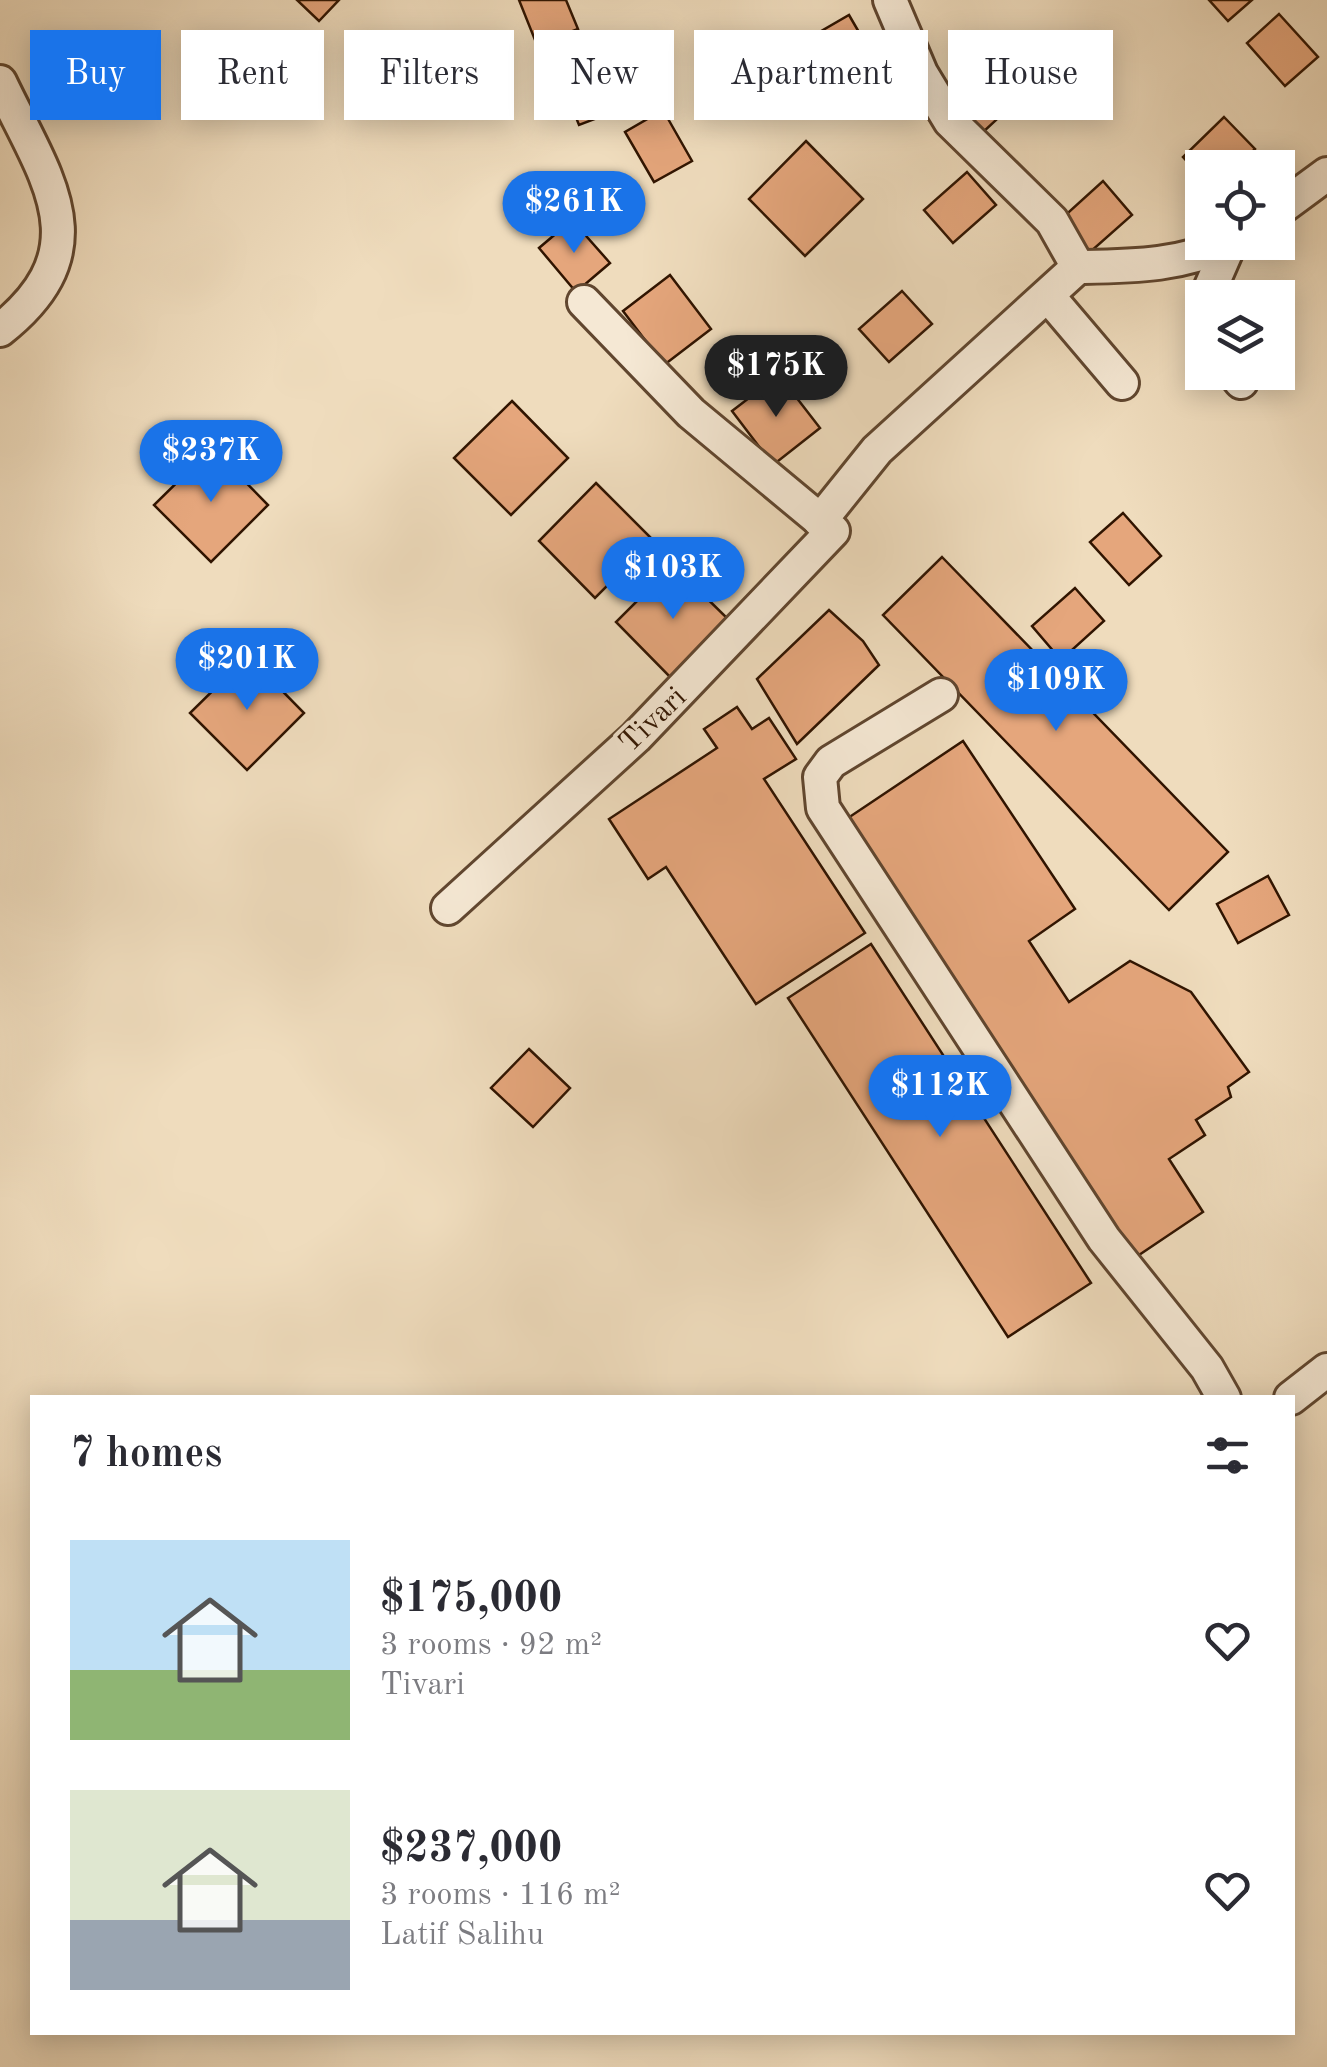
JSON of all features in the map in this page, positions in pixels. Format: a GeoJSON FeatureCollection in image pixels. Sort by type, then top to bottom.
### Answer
{"type":"FeatureCollection","features":[{"type":"Feature","properties":{"kind":"street"},"geometry":{"type":"LineString","coordinates":[[890,0],[922,73],[950,121],[1052,222],[1078,266],[1149,266],[1187,260]]}},
{"type":"Feature","properties":{"kind":"street"},"geometry":{"type":"LineString","coordinates":[[0,82],[49,185],[60,235],[52,271],[40,293],[0,330]]}},
{"type":"Feature","properties":{"kind":"street"},"geometry":{"type":"LineString","coordinates":[[1295,198],[1327,174]]}},
{"type":"Feature","properties":{"kind":"street","name":"Tivari"},"geometry":{"type":"LineString","coordinates":[[448,908],[636,737],[702,670],[834,531],[820,521],[877,450],[1049,297],[1078,266]]}},
{"type":"Feature","properties":{"kind":"street"},"geometry":{"type":"LineString","coordinates":[[1049,297],[1122,382]]}},
{"type":"Feature","properties":{"kind":"street"},"geometry":{"type":"LineString","coordinates":[[584,302],[691,413],[820,521]]}},
{"type":"Feature","properties":{"kind":"street"},"geometry":{"type":"LineString","coordinates":[[940,694],[830,762],[820,778],[823,808],[1104,1240],[1207,1368],[1222,1395]]}},
{"type":"Feature","properties":{"kind":"street"},"geometry":{"type":"LineString","coordinates":[[1295,1395],[1327,1370]]}},
{"type":"Feature","properties":{"kind":"building"},"geometry":{"type":"Polygon","coordinates":[[[297,0],[339,0],[319,21],[297,0]]]}},
{"type":"Feature","properties":{"kind":"building"},"geometry":{"type":"Polygon","coordinates":[[[519,0],[566,0],[578,29],[534,30],[534,38],[519,0]]]}},
{"type":"Feature","properties":{"kind":"building"},"geometry":{"type":"Polygon","coordinates":[[[1209,0],[1252,0],[1228,21],[1209,0]]]}},
{"type":"Feature","properties":{"kind":"building"},"geometry":{"type":"Polygon","coordinates":[[[1279,14],[1318,57],[1285,86],[1247,43],[1279,14]]]}},
{"type":"Feature","properties":{"kind":"building"},"geometry":{"type":"Polygon","coordinates":[[[849,15],[858,30],[823,30],[849,15]]]}},
{"type":"Feature","properties":{"kind":"building"},"geometry":{"type":"Polygon","coordinates":[[[1224,117],[1255,149],[1254,150],[1190,150],[1224,117]]]}},
{"type":"Feature","properties":{"kind":"building"},"geometry":{"type":"Polygon","coordinates":[[[646,120],[669,120],[692,161],[654,182],[625,132],[646,120]]]}},
{"type":"Feature","properties":{"kind":"building"},"geometry":{"type":"Polygon","coordinates":[[[969,120],[996,120],[981,134],[969,120]]]}},
{"type":"Feature","properties":{"kind":"building"},"geometry":{"type":"Polygon","coordinates":[[[806,141],[863,199],[805,256],[749,199],[806,141]]]}},
{"type":"Feature","properties":{"kind":"building"},"geometry":{"type":"Polygon","coordinates":[[[967,172],[996,205],[953,243],[924,210],[967,172]]]}},
{"type":"Feature","properties":{"kind":"building"},"geometry":{"type":"Polygon","coordinates":[[[1103,181],[1132,215],[1089,253],[1060,220],[1103,181]]]}},
{"type":"Feature","properties":{"kind":"building"},"geometry":{"type":"Polygon","coordinates":[[[572,220],[610,263],[576,292],[539,248],[572,220]]]}},
{"type":"Feature","properties":{"kind":"building"},"geometry":{"type":"Polygon","coordinates":[[[670,275],[711,329],[664,365],[623,311],[670,275]]]}},
{"type":"Feature","properties":{"kind":"building"},"geometry":{"type":"Polygon","coordinates":[[[902,291],[932,324],[889,362],[859,329],[902,291]]]}},
{"type":"Feature","properties":{"kind":"building"},"geometry":{"type":"Polygon","coordinates":[[[779,375],[820,428],[773,465],[732,411],[779,375]]]}},
{"type":"Feature","properties":{"kind":"building"},"geometry":{"type":"Polygon","coordinates":[[[512,401],[568,458],[511,515],[454,458],[512,401]]]}},
{"type":"Feature","properties":{"kind":"building"},"geometry":{"type":"Polygon","coordinates":[[[212,448],[268,505],[211,562],[154,505],[212,448]]]}},
{"type":"Feature","properties":{"kind":"building"},"geometry":{"type":"Polygon","coordinates":[[[596,483],[653,540],[595,598],[539,541],[596,483]]]}},
{"type":"Feature","properties":{"kind":"building"},"geometry":{"type":"Polygon","coordinates":[[[1123,513],[1161,556],[1129,585],[1090,542],[1123,513]]]}},
{"type":"Feature","properties":{"kind":"building"},"geometry":{"type":"Polygon","coordinates":[[[942,557],[1228,852],[1169,910],[883,615],[942,557]]]}},
{"type":"Feature","properties":{"kind":"building"},"geometry":{"type":"Polygon","coordinates":[[[673,565],[730,621],[672,679],[616,622],[673,565]]]}},
{"type":"Feature","properties":{"kind":"building"},"geometry":{"type":"Polygon","coordinates":[[[1075,588],[1104,621],[1061,660],[1032,626],[1075,588]]]}},
{"type":"Feature","properties":{"kind":"building"},"geometry":{"type":"Polygon","coordinates":[[[829,610],[863,641],[879,665],[797,744],[757,679],[829,610]]]}},
{"type":"Feature","properties":{"kind":"building"},"geometry":{"type":"Polygon","coordinates":[[[248,656],[304,713],[247,770],[190,713],[248,656]]]}},
{"type":"Feature","properties":{"kind":"building"},"geometry":{"type":"Polygon","coordinates":[[[737,707],[752,729],[769,718],[796,759],[764,779],[865,933],[756,1004],[666,867],[648,879],[609,819],[717,748],[704,729],[737,707]]]}},
{"type":"Feature","properties":{"kind":"building"},"geometry":{"type":"Polygon","coordinates":[[[963,741],[1075,909],[1029,941],[1069,1002],[1130,961],[1191,992],[1249,1072],[1228,1087],[1231,1097],[1196,1120],[1205,1135],[1169,1159],[1203,1212],[1136,1257],[842,822],[963,741]]]}},
{"type":"Feature","properties":{"kind":"building"},"geometry":{"type":"Polygon","coordinates":[[[1268,876],[1289,915],[1238,943],[1217,904],[1268,876]]]}},
{"type":"Feature","properties":{"kind":"building"},"geometry":{"type":"Polygon","coordinates":[[[871,944],[1091,1283],[1008,1337],[788,998],[871,944]]]}},
{"type":"Feature","properties":{"kind":"building"},"geometry":{"type":"Polygon","coordinates":[[[529,1049],[570,1088],[533,1127],[491,1088],[529,1049]]]}}]}
